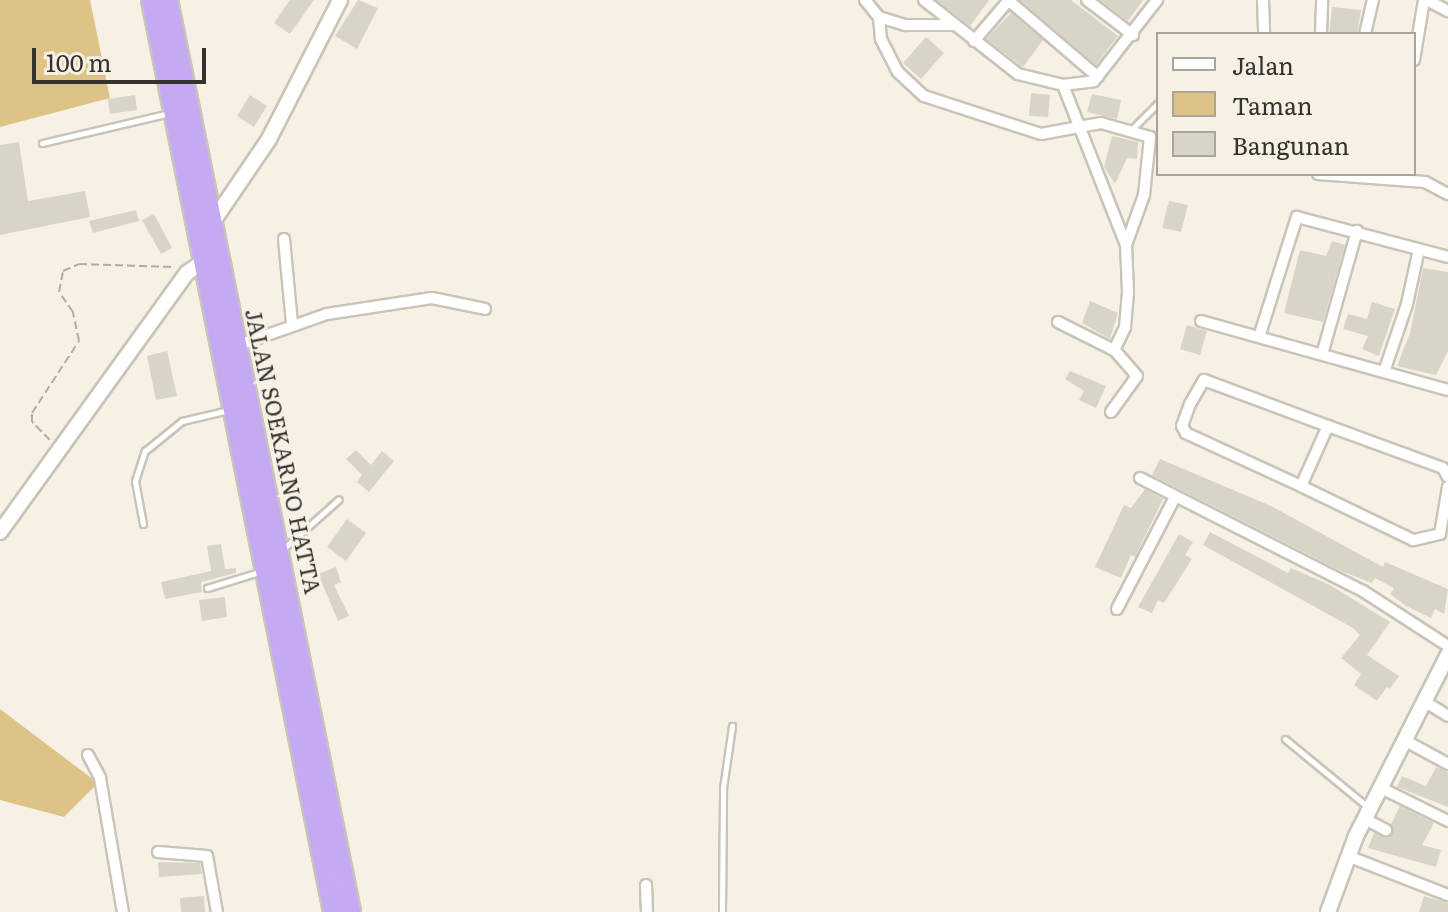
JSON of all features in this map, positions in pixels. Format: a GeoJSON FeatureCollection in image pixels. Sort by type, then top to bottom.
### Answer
{"type":"FeatureCollection","features":[{"type":"Feature","properties":{"kind":"highway","name":"JALAN SOEKARNO HATTA"},"geometry":{"type":"LineString","coordinates":[[151,0],[333,912]]}},
{"type":"Feature","properties":{"kind":"highway","name":"JALAN SOEKARNO HATTA"},"geometry":{"type":"LineString","coordinates":[[168,0],[351,912]]}},
{"type":"Feature","properties":{"kind":"street"},"geometry":{"type":"LineString","coordinates":[[214,220],[269,139],[340,0]]}},
{"type":"Feature","properties":{"kind":"street"},"geometry":{"type":"LineString","coordinates":[[865,0],[879,17],[884,47],[898,72],[924,96],[1030,132],[1101,123],[1133,128],[1150,137],[1152,144],[1144,195],[1126,245],[1125,327],[1114,350]]}},
{"type":"Feature","properties":{"kind":"street"},"geometry":{"type":"LineString","coordinates":[[924,0],[1018,74],[1063,85],[1086,84],[1098,77],[1157,0]]}},
{"type":"Feature","properties":{"kind":"street"},"geometry":{"type":"LineString","coordinates":[[974,41],[1008,0],[1098,77]]}},
{"type":"Feature","properties":{"kind":"street"},"geometry":{"type":"LineString","coordinates":[[1087,0],[1133,35]]}},
{"type":"Feature","properties":{"kind":"street"},"geometry":{"type":"LineString","coordinates":[[1263,0],[1264,32]]}},
{"type":"Feature","properties":{"kind":"street"},"geometry":{"type":"LineString","coordinates":[[1321,32],[1322,0]]}},
{"type":"Feature","properties":{"kind":"street"},"geometry":{"type":"LineString","coordinates":[[1365,32],[1373,0]]}},
{"type":"Feature","properties":{"kind":"street"},"geometry":{"type":"LineString","coordinates":[[1416,50],[1426,0],[1448,11]]}},
{"type":"Feature","properties":{"kind":"street"},"geometry":{"type":"LineString","coordinates":[[879,17],[906,25],[954,25]]}},
{"type":"Feature","properties":{"kind":"street"},"geometry":{"type":"LineString","coordinates":[[1063,85],[1126,245]]}},
{"type":"Feature","properties":{"kind":"street"},"geometry":{"type":"LineString","coordinates":[[1377,176],[1406,177],[1448,194]]}},
{"type":"Feature","properties":{"kind":"street"},"geometry":{"type":"LineString","coordinates":[[1260,334],[1294,219],[1357,231],[1448,257]]}},
{"type":"Feature","properties":{"kind":"street"},"geometry":{"type":"LineString","coordinates":[[1323,351],[1357,231]]}},
{"type":"Feature","properties":{"kind":"street"},"geometry":{"type":"LineString","coordinates":[[284,239],[292,324]]}},
{"type":"Feature","properties":{"kind":"street"},"geometry":{"type":"LineString","coordinates":[[1384,372],[1407,304],[1419,249]]}},
{"type":"Feature","properties":{"kind":"street"},"geometry":{"type":"LineString","coordinates":[[0,532],[187,273],[204,261]]}},
{"type":"Feature","properties":{"kind":"street"},"geometry":{"type":"LineString","coordinates":[[236,346],[292,324],[438,297],[485,309]]}},
{"type":"Feature","properties":{"kind":"street"},"geometry":{"type":"LineString","coordinates":[[1201,321],[1260,334],[1384,372],[1447,387]]}},
{"type":"Feature","properties":{"kind":"street"},"geometry":{"type":"LineString","coordinates":[[1058,322],[1114,350],[1137,376],[1111,412]]}},
{"type":"Feature","properties":{"kind":"street"},"geometry":{"type":"LineString","coordinates":[[1448,477],[1443,468],[1204,380],[1182,426],[1186,433],[1413,540],[1444,536],[1448,487]]}},
{"type":"Feature","properties":{"kind":"street"},"geometry":{"type":"LineString","coordinates":[[1301,486],[1328,426]]}},
{"type":"Feature","properties":{"kind":"street"},"geometry":{"type":"LineString","coordinates":[[1140,478],[1174,499],[1363,591],[1448,646]]}},
{"type":"Feature","properties":{"kind":"street"},"geometry":{"type":"LineString","coordinates":[[1117,609],[1174,499]]}},
{"type":"Feature","properties":{"kind":"street"},"geometry":{"type":"LineString","coordinates":[[1328,912],[1367,814],[1424,701],[1446,665]]}},
{"type":"Feature","properties":{"kind":"street"},"geometry":{"type":"LineString","coordinates":[[1424,701],[1448,716]]}},
{"type":"Feature","properties":{"kind":"street"},"geometry":{"type":"LineString","coordinates":[[1404,740],[1448,764]]}},
{"type":"Feature","properties":{"kind":"street"},"geometry":{"type":"LineString","coordinates":[[88,755],[100,778],[123,912]]}},
{"type":"Feature","properties":{"kind":"street"},"geometry":{"type":"LineString","coordinates":[[1381,788],[1448,821]]}},
{"type":"Feature","properties":{"kind":"street"},"geometry":{"type":"LineString","coordinates":[[1367,814],[1386,830]]}},
{"type":"Feature","properties":{"kind":"street"},"geometry":{"type":"LineString","coordinates":[[158,852],[207,856],[217,912]]}},
{"type":"Feature","properties":{"kind":"street"},"geometry":{"type":"LineString","coordinates":[[1350,857],[1448,895]]}},
{"type":"Feature","properties":{"kind":"street"},"geometry":{"type":"LineString","coordinates":[[646,885],[647,912]]}},
{"type":"Feature","properties":{"kind":"lane"},"geometry":{"type":"LineString","coordinates":[[1133,128],[1156,105]]}},
{"type":"Feature","properties":{"kind":"lane"},"geometry":{"type":"LineString","coordinates":[[42,143],[175,112]]}},
{"type":"Feature","properties":{"kind":"lane"},"geometry":{"type":"LineString","coordinates":[[143,524],[135,481],[145,451],[182,421],[234,408]]}},
{"type":"Feature","properties":{"kind":"lane"},"geometry":{"type":"LineString","coordinates":[[281,551],[339,499]]}},
{"type":"Feature","properties":{"kind":"lane"},"geometry":{"type":"LineString","coordinates":[[207,588],[266,570]]}},
{"type":"Feature","properties":{"kind":"lane"},"geometry":{"type":"LineString","coordinates":[[722,912],[723,788],[732,726]]}},
{"type":"Feature","properties":{"kind":"lane"},"geometry":{"type":"LineString","coordinates":[[1285,739],[1367,814]]}},
{"type":"Feature","properties":{"kind":"path"},"geometry":{"type":"LineString","coordinates":[[59,450],[31,418],[79,341],[73,312],[59,292],[63,271],[79,264],[163,263],[187,273]]}},
{"type":"Feature","properties":{"kind":"green space"},"geometry":{"type":"Polygon","coordinates":[[[0,0],[90,0],[110,98],[0,127],[0,0]]]}},
{"type":"Feature","properties":{"kind":"green space"},"geometry":{"type":"Polygon","coordinates":[[[0,709],[98,783],[64,817],[0,800],[0,709]]]}},
{"type":"Feature","properties":{"kind":"building"},"geometry":{"type":"Polygon","coordinates":[[[290,0],[314,0],[290,34],[274,23],[290,0]]]}},
{"type":"Feature","properties":{"kind":"building"},"geometry":{"type":"Polygon","coordinates":[[[358,0],[378,8],[357,49],[335,36],[358,0]]]}},
{"type":"Feature","properties":{"kind":"building"},"geometry":{"type":"Polygon","coordinates":[[[937,0],[989,0],[970,26],[937,0]]]}},
{"type":"Feature","properties":{"kind":"building"},"geometry":{"type":"Polygon","coordinates":[[[1020,0],[1071,0],[1118,36],[1096,65],[1020,0]]]}},
{"type":"Feature","properties":{"kind":"building"},"geometry":{"type":"Polygon","coordinates":[[[1100,0],[1143,0],[1128,21],[1100,0]]]}},
{"type":"Feature","properties":{"kind":"building"},"geometry":{"type":"Polygon","coordinates":[[[1332,7],[1361,10],[1357,32],[1329,32],[1332,7]]]}},
{"type":"Feature","properties":{"kind":"building"},"geometry":{"type":"Polygon","coordinates":[[[1011,13],[1043,40],[1023,67],[986,39],[1011,13]]]}},
{"type":"Feature","properties":{"kind":"building"},"geometry":{"type":"Polygon","coordinates":[[[926,37],[944,53],[921,79],[903,63],[926,37]]]}},
{"type":"Feature","properties":{"kind":"building"},"geometry":{"type":"Polygon","coordinates":[[[1031,93],[1050,95],[1048,117],[1029,116],[1031,93]]]}},
{"type":"Feature","properties":{"kind":"building"},"geometry":{"type":"Polygon","coordinates":[[[1092,94],[1121,100],[1117,119],[1087,112],[1092,94]]]}},
{"type":"Feature","properties":{"kind":"building"},"geometry":{"type":"Polygon","coordinates":[[[135,95],[137,110],[110,114],[108,99],[135,95]]]}},
{"type":"Feature","properties":{"kind":"building"},"geometry":{"type":"Polygon","coordinates":[[[250,95],[267,106],[254,127],[237,116],[250,95]]]}},
{"type":"Feature","properties":{"kind":"building"},"geometry":{"type":"Polygon","coordinates":[[[1112,136],[1138,142],[1137,159],[1127,158],[1115,184],[1104,167],[1112,136]]]}},
{"type":"Feature","properties":{"kind":"building"},"geometry":{"type":"Polygon","coordinates":[[[19,142],[28,201],[85,191],[90,217],[0,235],[0,145],[19,142]]]}},
{"type":"Feature","properties":{"kind":"building"},"geometry":{"type":"Polygon","coordinates":[[[1169,201],[1188,205],[1181,232],[1162,228],[1169,201]]]}},
{"type":"Feature","properties":{"kind":"building"},"geometry":{"type":"Polygon","coordinates":[[[136,210],[139,221],[93,233],[89,221],[136,210]]]}},
{"type":"Feature","properties":{"kind":"building"},"geometry":{"type":"Polygon","coordinates":[[[154,214],[172,248],[161,254],[142,220],[154,214]]]}},
{"type":"Feature","properties":{"kind":"building"},"geometry":{"type":"Polygon","coordinates":[[[1332,241],[1345,245],[1323,322],[1284,313],[1300,250],[1326,256],[1332,241]]]}},
{"type":"Feature","properties":{"kind":"building"},"geometry":{"type":"Polygon","coordinates":[[[1423,268],[1448,272],[1448,351],[1436,375],[1397,366],[1410,333],[1423,268]]]}},
{"type":"Feature","properties":{"kind":"building"},"geometry":{"type":"Polygon","coordinates":[[[1090,301],[1118,313],[1110,339],[1082,323],[1090,301]]]}},
{"type":"Feature","properties":{"kind":"building"},"geometry":{"type":"Polygon","coordinates":[[[1372,302],[1395,309],[1379,356],[1362,349],[1368,336],[1343,329],[1348,314],[1367,319],[1372,302]]]}},
{"type":"Feature","properties":{"kind":"building"},"geometry":{"type":"Polygon","coordinates":[[[1187,325],[1207,331],[1200,355],[1180,349],[1187,325]]]}},
{"type":"Feature","properties":{"kind":"building"},"geometry":{"type":"Polygon","coordinates":[[[167,351],[177,396],[156,400],[147,356],[167,351]]]}},
{"type":"Feature","properties":{"kind":"building"},"geometry":{"type":"Polygon","coordinates":[[[1070,371],[1106,386],[1096,408],[1079,400],[1084,391],[1065,379],[1070,371]]]}},
{"type":"Feature","properties":{"kind":"building"},"geometry":{"type":"Polygon","coordinates":[[[356,450],[371,465],[382,451],[394,461],[369,492],[357,482],[362,475],[346,459],[356,450]]]}},
{"type":"Feature","properties":{"kind":"building"},"geometry":{"type":"Polygon","coordinates":[[[1160,459],[1271,506],[1383,567],[1385,562],[1448,589],[1444,614],[1435,609],[1431,618],[1406,606],[1390,594],[1394,588],[1375,578],[1372,583],[1341,571],[1152,475],[1160,459]]]}},
{"type":"Feature","properties":{"kind":"building"},"geometry":{"type":"Polygon","coordinates":[[[1145,489],[1163,499],[1135,557],[1131,555],[1121,578],[1095,567],[1124,505],[1131,508],[1145,489]]]}},
{"type":"Feature","properties":{"kind":"building"},"geometry":{"type":"Polygon","coordinates":[[[347,519],[366,533],[346,561],[327,547],[347,519]]]}},
{"type":"Feature","properties":{"kind":"building"},"geometry":{"type":"Polygon","coordinates":[[[1210,532],[1288,573],[1291,568],[1330,585],[1390,622],[1367,655],[1399,676],[1390,689],[1387,687],[1377,701],[1354,685],[1361,674],[1341,658],[1360,635],[1353,628],[1203,545],[1210,532]]]}},
{"type":"Feature","properties":{"kind":"building"},"geometry":{"type":"Polygon","coordinates":[[[1179,534],[1193,542],[1185,555],[1192,559],[1164,603],[1158,600],[1152,613],[1138,607],[1179,534]]]}},
{"type":"Feature","properties":{"kind":"building"},"geometry":{"type":"Polygon","coordinates":[[[221,544],[225,569],[236,568],[236,573],[201,582],[202,592],[165,599],[161,582],[211,571],[207,546],[221,544]]]}},
{"type":"Feature","properties":{"kind":"building"},"geometry":{"type":"Polygon","coordinates":[[[336,567],[341,582],[334,585],[349,616],[338,621],[318,574],[336,567]]]}},
{"type":"Feature","properties":{"kind":"building"},"geometry":{"type":"Polygon","coordinates":[[[225,597],[227,617],[202,621],[199,600],[225,597]]]}},
{"type":"Feature","properties":{"kind":"building"},"geometry":{"type":"Polygon","coordinates":[[[1436,767],[1448,772],[1448,807],[1397,787],[1402,776],[1426,786],[1436,767]]]}},
{"type":"Feature","properties":{"kind":"building"},"geometry":{"type":"Polygon","coordinates":[[[1400,806],[1434,823],[1422,845],[1441,850],[1436,867],[1368,848],[1374,833],[1386,838],[1393,834],[1391,824],[1400,806]]]}},
{"type":"Feature","properties":{"kind":"building"},"geometry":{"type":"Polygon","coordinates":[[[158,862],[200,863],[202,874],[159,877],[158,862]]]}},
{"type":"Feature","properties":{"kind":"building"},"geometry":{"type":"Polygon","coordinates":[[[204,896],[205,912],[181,912],[180,898],[204,896]]]}},
{"type":"Feature","properties":{"kind":"building"},"geometry":{"type":"Polygon","coordinates":[[[1424,896],[1448,903],[1448,912],[1419,912],[1424,896]]]}}]}
